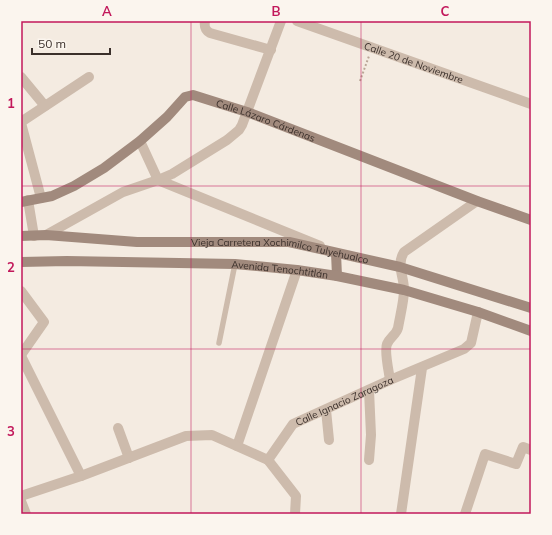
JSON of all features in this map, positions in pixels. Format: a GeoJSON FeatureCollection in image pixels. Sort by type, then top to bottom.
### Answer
{"type":"FeatureCollection","features":[{"type":"Feature","properties":{"kind":"main road","name":"Calle Lázaro Cárdenas"},"geometry":{"type":"LineString","coordinates":[[24,201],[52,196],[74,186],[104,168],[140,141],[167,117],[185,97],[192,95],[247,112],[477,201],[531,220]]}},
{"type":"Feature","properties":{"kind":"main road","name":"Vieja Carretera Xochimilco Tulyehualco"},"geometry":{"type":"LineString","coordinates":[[21,236],[46,235],[137,242],[289,242],[400,267],[531,308]]}},
{"type":"Feature","properties":{"kind":"main road"},"geometry":{"type":"LineString","coordinates":[[336,253],[337,276]]}},
{"type":"Feature","properties":{"kind":"main road","name":"Avenida Tenochtitlán"},"geometry":{"type":"LineString","coordinates":[[21,262],[67,260],[235,264],[297,270],[337,276],[404,290],[478,312],[531,331]]}},
{"type":"Feature","properties":{"kind":"street"},"geometry":{"type":"LineString","coordinates":[[204,21],[206,31],[210,33],[271,50]]}},
{"type":"Feature","properties":{"kind":"street"},"geometry":{"type":"LineString","coordinates":[[46,235],[123,192],[172,174],[226,140],[239,130],[281,21]]}},
{"type":"Feature","properties":{"kind":"street","name":"Calle 20 de Noviembre"},"geometry":{"type":"LineString","coordinates":[[297,21],[315,24],[372,47],[531,104]]}},
{"type":"Feature","properties":{"kind":"street"},"geometry":{"type":"LineString","coordinates":[[21,77],[45,106]]}},
{"type":"Feature","properties":{"kind":"street"},"geometry":{"type":"LineString","coordinates":[[41,198],[21,123],[89,77]]}},
{"type":"Feature","properties":{"kind":"street"},"geometry":{"type":"LineString","coordinates":[[140,141],[158,180],[336,253]]}},
{"type":"Feature","properties":{"kind":"street"},"geometry":{"type":"LineString","coordinates":[[24,201],[34,236]]}},
{"type":"Feature","properties":{"kind":"street"},"geometry":{"type":"LineString","coordinates":[[390,380],[386,347],[396,332],[404,290],[400,267],[404,252],[477,201]]}},
{"type":"Feature","properties":{"kind":"street"},"geometry":{"type":"LineString","coordinates":[[237,446],[297,270]]}},
{"type":"Feature","properties":{"kind":"street"},"geometry":{"type":"LineString","coordinates":[[21,291],[44,322],[21,355],[82,476]]}},
{"type":"Feature","properties":{"kind":"street","name":"Calle Ignacio Zaragoza"},"geometry":{"type":"LineString","coordinates":[[268,460],[293,424],[390,380],[422,368],[464,349],[471,343],[478,312]]}},
{"type":"Feature","properties":{"kind":"street"},"geometry":{"type":"LineString","coordinates":[[400,514],[422,368]]}},
{"type":"Feature","properties":{"kind":"street"},"geometry":{"type":"LineString","coordinates":[[369,390],[371,435],[369,460]]}},
{"type":"Feature","properties":{"kind":"street"},"geometry":{"type":"LineString","coordinates":[[326,410],[329,440]]}},
{"type":"Feature","properties":{"kind":"street"},"geometry":{"type":"LineString","coordinates":[[118,428],[129,458]]}},
{"type":"Feature","properties":{"kind":"street"},"geometry":{"type":"LineString","coordinates":[[21,496],[82,476],[186,436],[212,435],[268,460],[296,496],[295,514]]}},
{"type":"Feature","properties":{"kind":"street"},"geometry":{"type":"LineString","coordinates":[[465,514],[485,454],[516,464],[524,447],[531,450]]}},
{"type":"Feature","properties":{"kind":"street"},"geometry":{"type":"LineString","coordinates":[[21,501],[26,514]]}},
{"type":"Feature","properties":{"kind":"lane"},"geometry":{"type":"LineString","coordinates":[[219,343],[235,264]]}},
{"type":"Feature","properties":{"kind":"path"},"geometry":{"type":"LineString","coordinates":[[360,81],[372,47]]}}]}
